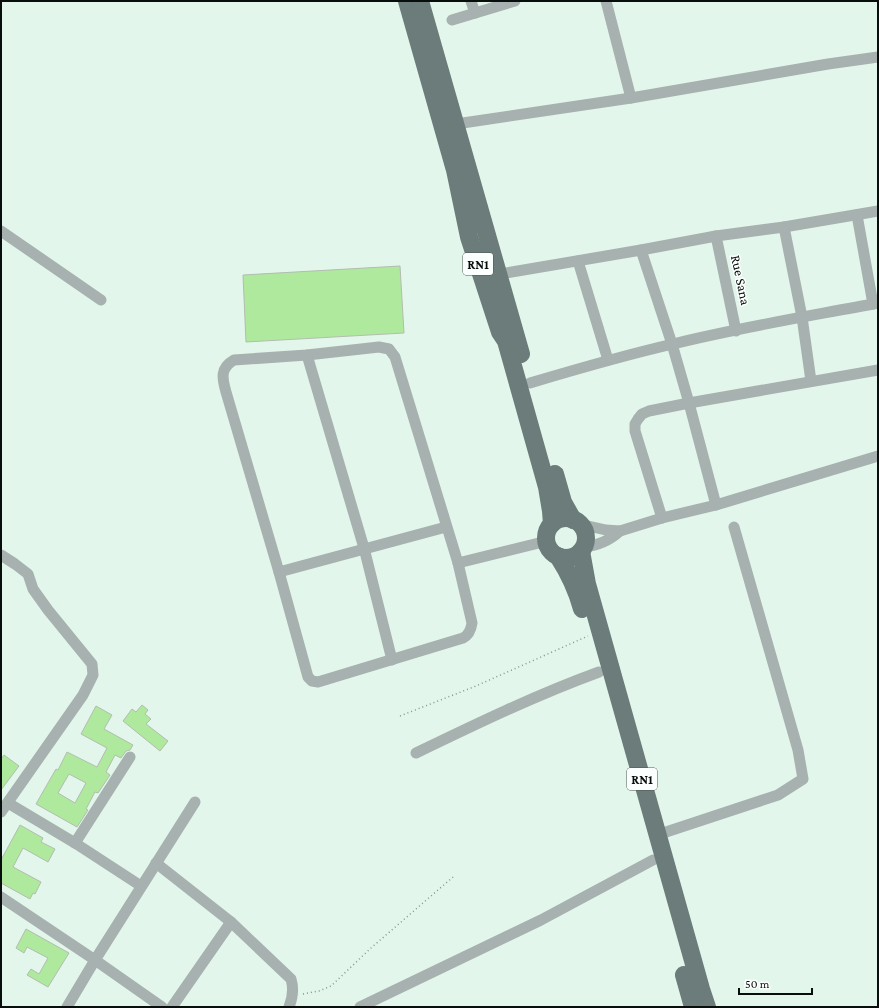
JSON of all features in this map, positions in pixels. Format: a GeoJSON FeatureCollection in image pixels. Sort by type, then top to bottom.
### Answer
{"type":"FeatureCollection","features":[{"type":"Feature","properties":{"kind":"main road","name":"RN1"},"geometry":{"type":"LineString","coordinates":[[407,1],[455,170],[467,232],[490,276],[530,384],[563,502],[585,535],[582,549],[587,584],[707,1007]]}},
{"type":"Feature","properties":{"kind":"main road","name":"RN1"},"geometry":{"type":"LineString","coordinates":[[420,1],[456,124],[490,276],[499,330],[506,340],[547,487],[551,510],[549,532],[550,550],[558,556],[572,580],[577,593],[693,1007]]}},
{"type":"Feature","properties":{"kind":"main road"},"geometry":{"type":"LineString","coordinates":[[549,532],[560,520],[569,519],[576,522]]}},
{"type":"Feature","properties":{"kind":"main road"},"geometry":{"type":"LineString","coordinates":[[558,556],[574,556],[582,549]]}},
{"type":"Feature","properties":{"kind":"street"},"geometry":{"type":"LineString","coordinates":[[471,1],[475,13]]}},
{"type":"Feature","properties":{"kind":"street"},"geometry":{"type":"LineString","coordinates":[[452,20],[515,1]]}},
{"type":"Feature","properties":{"kind":"street"},"geometry":{"type":"LineString","coordinates":[[606,1],[631,98]]}},
{"type":"Feature","properties":{"kind":"street"},"geometry":{"type":"LineString","coordinates":[[456,124],[631,98],[828,64],[878,57]]}},
{"type":"Feature","properties":{"kind":"street"},"geometry":{"type":"LineString","coordinates":[[490,276],[716,236],[784,227],[878,211]]}},
{"type":"Feature","properties":{"kind":"street"},"geometry":{"type":"LineString","coordinates":[[530,384],[608,360],[672,344],[736,330],[875,304],[857,214]]}},
{"type":"Feature","properties":{"kind":"street"},"geometry":{"type":"LineString","coordinates":[[784,227],[802,317],[811,381]]}},
{"type":"Feature","properties":{"kind":"street"},"geometry":{"type":"LineString","coordinates":[[1,231],[101,300]]}},
{"type":"Feature","properties":{"kind":"street","name":"Rue Sana"},"geometry":{"type":"LineString","coordinates":[[716,236],[736,330]]}},
{"type":"Feature","properties":{"kind":"street"},"geometry":{"type":"LineString","coordinates":[[641,250],[672,344],[716,505]]}},
{"type":"Feature","properties":{"kind":"street"},"geometry":{"type":"LineString","coordinates":[[578,261],[608,360]]}},
{"type":"Feature","properties":{"kind":"street"},"geometry":{"type":"LineString","coordinates":[[379,347],[389,349],[395,356],[458,563],[472,623],[469,633],[463,638],[318,682],[310,679],[307,674],[279,572],[226,392],[223,375],[228,364],[234,360],[307,355],[379,347]]}},
{"type":"Feature","properties":{"kind":"street"},"geometry":{"type":"LineString","coordinates":[[307,355],[364,548],[392,660]]}},
{"type":"Feature","properties":{"kind":"street"},"geometry":{"type":"LineString","coordinates":[[662,518],[635,432],[635,424],[642,414],[689,402],[878,370]]}},
{"type":"Feature","properties":{"kind":"street"},"geometry":{"type":"LineString","coordinates":[[582,549],[603,543],[620,531],[662,518],[716,505],[878,456]]}},
{"type":"Feature","properties":{"kind":"street"},"geometry":{"type":"LineString","coordinates":[[576,522],[599,529],[620,531]]}},
{"type":"Feature","properties":{"kind":"street"},"geometry":{"type":"LineString","coordinates":[[279,572],[446,526]]}},
{"type":"Feature","properties":{"kind":"street"},"geometry":{"type":"LineString","coordinates":[[657,835],[778,795],[803,779],[798,750],[734,527]]}},
{"type":"Feature","properties":{"kind":"street"},"geometry":{"type":"LineString","coordinates":[[458,563],[549,532]]}},
{"type":"Feature","properties":{"kind":"street"},"geometry":{"type":"LineString","coordinates":[[1,555],[28,574],[33,589],[92,664],[93,675],[83,695],[4,808],[74,843],[141,886]]}},
{"type":"Feature","properties":{"kind":"street"},"geometry":{"type":"LineString","coordinates":[[416,753],[481,722],[577,680],[599,672]]}},
{"type":"Feature","properties":{"kind":"street"},"geometry":{"type":"LineString","coordinates":[[74,843],[130,757]]}},
{"type":"Feature","properties":{"kind":"street"},"geometry":{"type":"LineString","coordinates":[[67,1007],[141,886],[195,802]]}},
{"type":"Feature","properties":{"kind":"street"},"geometry":{"type":"LineString","coordinates":[[360,1007],[540,920],[653,860]]}},
{"type":"Feature","properties":{"kind":"street"},"geometry":{"type":"LineString","coordinates":[[156,863],[231,922],[291,979],[294,986],[291,1002]]}},
{"type":"Feature","properties":{"kind":"street"},"geometry":{"type":"LineString","coordinates":[[1,897],[162,1007]]}},
{"type":"Feature","properties":{"kind":"street"},"geometry":{"type":"LineString","coordinates":[[172,1007],[231,922]]}},
{"type":"Feature","properties":{"kind":"path"},"geometry":{"type":"LineString","coordinates":[[400,716],[476,686],[589,635]]}},
{"type":"Feature","properties":{"kind":"path"},"geometry":{"type":"LineString","coordinates":[[291,1002],[331,986],[371,948],[453,877]]}},
{"type":"Feature","properties":{"kind":"building"},"geometry":{"type":"Polygon","coordinates":[[[400,266],[404,333],[246,342],[243,275],[400,266]]]}},
{"type":"Feature","properties":{"kind":"building"},"geometry":{"type":"Polygon","coordinates":[[[142,705],[148,710],[145,714],[151,719],[146,724],[168,741],[160,751],[123,721],[132,709],[136,712],[142,705]]]}},
{"type":"Feature","properties":{"kind":"building"},"geometry":{"type":"Polygon","coordinates":[[[96,706],[112,715],[104,729],[133,745],[121,758],[115,755],[106,772],[110,775],[98,793],[95,792],[86,809],[88,810],[77,827],[36,804],[56,769],[58,770],[67,752],[97,767],[107,748],[81,734],[96,706]],[[69,774],[58,793],[75,803],[86,783],[69,774]]]}},
{"type":"Feature","properties":{"kind":"building"},"geometry":{"type":"Polygon","coordinates":[[[4,755],[19,766],[1,790],[1,759],[4,755]]]}},
{"type":"Feature","properties":{"kind":"building"},"geometry":{"type":"Polygon","coordinates":[[[20,825],[43,838],[41,842],[55,849],[48,862],[23,848],[13,867],[41,882],[35,894],[33,893],[30,899],[1,883],[1,860],[20,825]]]}},
{"type":"Feature","properties":{"kind":"building"},"geometry":{"type":"Polygon","coordinates":[[[26,929],[69,953],[48,987],[27,975],[31,969],[39,974],[48,958],[27,947],[24,953],[16,948],[26,929]]]}}]}
